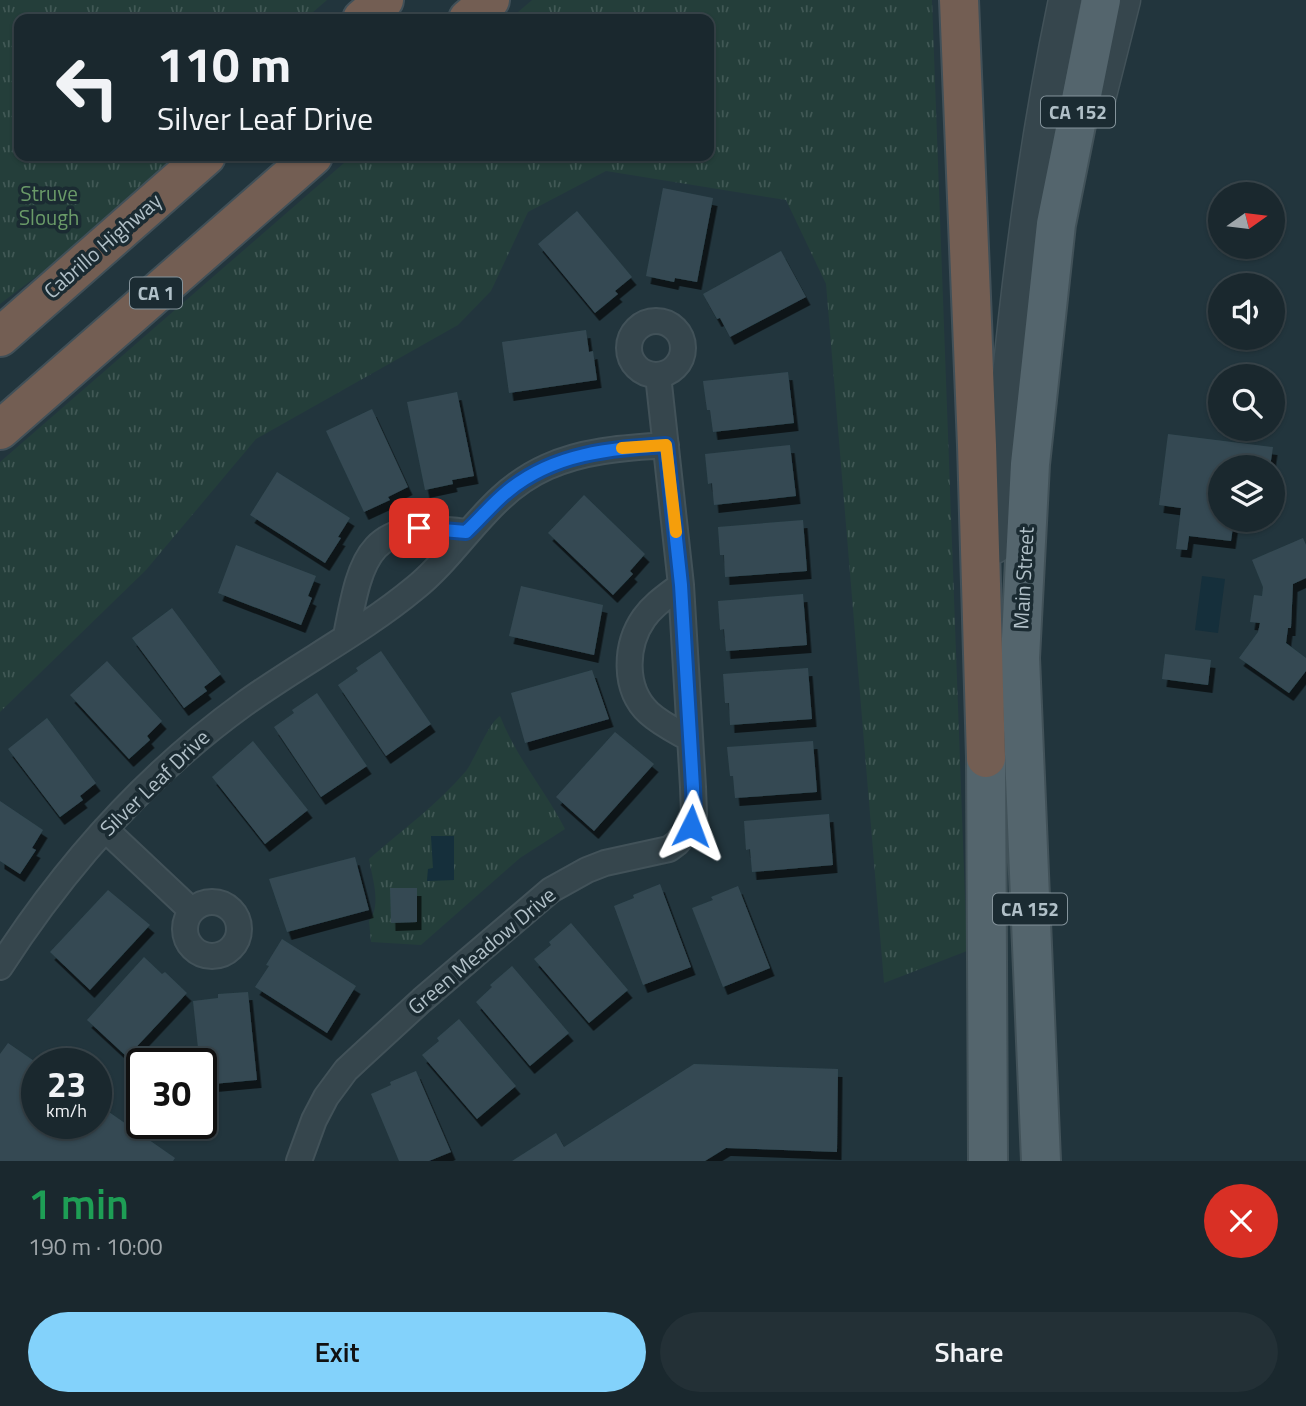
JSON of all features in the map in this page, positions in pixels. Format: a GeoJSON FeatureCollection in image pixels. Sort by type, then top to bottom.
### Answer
{"type":"FeatureCollection","features":[{"type":"Feature","properties":{"kind":"highway"},"geometry":{"type":"LineString","coordinates":[[368,14],[384,0]]}},
{"type":"Feature","properties":{"kind":"highway"},"geometry":{"type":"LineString","coordinates":[[474,14],[490,0]]}},
{"type":"Feature","properties":{"kind":"highway"},"geometry":{"type":"LineString","coordinates":[[959,0],[977,445],[986,758]]}},
{"type":"Feature","properties":{"kind":"highway","name":"Cabrillo Highway"},"geometry":{"type":"LineString","coordinates":[[0,337],[200,161]]}},
{"type":"Feature","properties":{"kind":"highway","name":"CA 1"},"geometry":{"type":"LineString","coordinates":[[0,430],[307,161]]}},
{"type":"Feature","properties":{"kind":"main road","name":"Main Street"},"geometry":{"type":"LineString","coordinates":[[1041,1161],[1020,658],[1030,464],[1056,223],[1101,0]]}},
{"type":"Feature","properties":{"kind":"main road","name":"Main Street"},"geometry":{"type":"LineString","coordinates":[[986,758],[988,1161]]}},
{"type":"Feature","properties":{"kind":"street","name":"Main Street"},"geometry":{"type":"LineString","coordinates":[[986,758],[993,581],[1013,320],[1052,62],[1065,0]]}},
{"type":"Feature","properties":{"kind":"street"},"geometry":{"type":"LineString","coordinates":[[1056,223],[1095,114],[1124,0]]}},
{"type":"Feature","properties":{"kind":"street","name":"Green Meadow Drive"},"geometry":{"type":"LineString","coordinates":[[299,1161],[314,1120],[326,1097],[346,1070],[422,1000],[534,904],[587,870],[625,857],[687,848],[694,815],[681,585],[658,375]]}},
{"type":"Feature","properties":{"kind":"street","name":"Silver Leaf Drive"},"geometry":{"type":"LineString","coordinates":[[0,967],[38,910],[135,797],[219,722],[416,588],[466,532],[508,491],[546,467],[566,459],[608,449],[666,445]]}},
{"type":"Feature","properties":{"kind":"street"},"geometry":{"type":"LineString","coordinates":[[346,636],[360,570],[376,547],[408,530],[435,528],[466,532]]}},
{"type":"Feature","properties":{"kind":"street"},"geometry":{"type":"LineString","coordinates":[[681,585],[653,607],[643,619],[630,649],[629,666],[638,698],[646,711],[690,739]]}},
{"type":"Feature","properties":{"kind":"street"},"geometry":{"type":"LineString","coordinates":[[105,829],[192,911]]}},
{"type":"Feature","properties":{"kind":"green space","name":"Struve Slough"},"geometry":{"type":"Polygon","coordinates":[[[0,0],[327,0],[311,14],[14,14],[14,161],[189,161],[0,304],[0,0]]]}},
{"type":"Feature","properties":{"kind":"green space"},"geometry":{"type":"Polygon","coordinates":[[[532,0],[932,0],[967,951],[884,983],[826,284],[786,200],[606,171],[528,212],[491,291],[458,325],[256,439],[146,570],[0,712],[0,462],[346,161],[714,161],[714,14],[516,14],[532,0]]]}},
{"type":"Feature","properties":{"kind":"green space"},"geometry":{"type":"Polygon","coordinates":[[[500,716],[514,745],[565,829],[520,858],[421,945],[371,942],[369,921],[376,899],[369,859],[431,806],[466,771],[491,725],[500,716]]]}},
{"type":"Feature","properties":{"kind":"water"},"geometry":{"type":"Polygon","coordinates":[[[1202,576],[1225,579],[1218,633],[1195,630],[1202,576]]]}},
{"type":"Feature","properties":{"kind":"water"},"geometry":{"type":"Polygon","coordinates":[[[431,836],[454,836],[454,880],[427,881],[428,869],[433,868],[431,836]]]}},
{"type":"Feature","properties":{"kind":"building"},"geometry":{"type":"Polygon","coordinates":[[[663,188],[713,198],[697,282],[675,278],[674,282],[646,276],[663,188]]]}},
{"type":"Feature","properties":{"kind":"building"},"geometry":{"type":"Polygon","coordinates":[[[577,211],[632,277],[615,291],[618,294],[595,313],[538,244],[577,211]]]}},
{"type":"Feature","properties":{"kind":"building"},"geometry":{"type":"Polygon","coordinates":[[[781,251],[806,297],[730,337],[703,294],[781,251]]]}},
{"type":"Feature","properties":{"kind":"building"},"geometry":{"type":"Polygon","coordinates":[[[586,330],[589,352],[593,351],[597,380],[509,393],[502,342],[586,330]]]}},
{"type":"Feature","properties":{"kind":"building"},"geometry":{"type":"Polygon","coordinates":[[[788,372],[794,423],[713,432],[703,381],[788,372]]]}},
{"type":"Feature","properties":{"kind":"building"},"geometry":{"type":"Polygon","coordinates":[[[457,392],[474,476],[452,480],[453,484],[425,490],[407,402],[457,392]]]}},
{"type":"Feature","properties":{"kind":"building"},"geometry":{"type":"Polygon","coordinates":[[[372,409],[408,487],[388,497],[390,500],[364,512],[326,431],[372,409]]]}},
{"type":"Feature","properties":{"kind":"building"},"geometry":{"type":"Polygon","coordinates":[[[1168,434],[1273,447],[1272,455],[1208,455],[1208,532],[1232,532],[1231,541],[1189,536],[1187,550],[1176,549],[1181,508],[1159,505],[1168,434]]]}},
{"type":"Feature","properties":{"kind":"building"},"geometry":{"type":"Polygon","coordinates":[[[790,445],[796,496],[714,505],[712,483],[708,484],[705,454],[790,445]]]}},
{"type":"Feature","properties":{"kind":"building"},"geometry":{"type":"Polygon","coordinates":[[[277,472],[350,518],[325,563],[250,515],[277,472]]]}},
{"type":"Feature","properties":{"kind":"building"},"geometry":{"type":"Polygon","coordinates":[[[584,495],[645,554],[630,571],[633,574],[613,595],[548,533],[584,495]]]}},
{"type":"Feature","properties":{"kind":"building"},"geometry":{"type":"Polygon","coordinates":[[[803,520],[807,571],[725,577],[718,527],[803,520]]]}},
{"type":"Feature","properties":{"kind":"building"},"geometry":{"type":"Polygon","coordinates":[[[1303,538],[1306,545],[1306,578],[1293,584],[1291,628],[1288,628],[1286,643],[1306,658],[1306,671],[1289,693],[1239,658],[1258,632],[1260,623],[1250,622],[1254,595],[1262,596],[1263,587],[1252,560],[1303,538]]]}},
{"type":"Feature","properties":{"kind":"building"},"geometry":{"type":"Polygon","coordinates":[[[236,545],[316,576],[308,596],[312,598],[301,625],[218,593],[236,545]]]}},
{"type":"Feature","properties":{"kind":"building"},"geometry":{"type":"Polygon","coordinates":[[[521,586],[603,605],[594,655],[509,636],[521,586]]]}},
{"type":"Feature","properties":{"kind":"building"},"geometry":{"type":"Polygon","coordinates":[[[803,594],[807,645],[726,651],[724,629],[720,630],[718,601],[803,594]]]}},
{"type":"Feature","properties":{"kind":"building"},"geometry":{"type":"Polygon","coordinates":[[[172,608],[221,674],[204,687],[207,691],[184,708],[132,638],[172,608]]]}},
{"type":"Feature","properties":{"kind":"building"},"geometry":{"type":"Polygon","coordinates":[[[381,651],[431,724],[386,756],[338,685],[358,671],[356,668],[381,651]]]}},
{"type":"Feature","properties":{"kind":"building"},"geometry":{"type":"Polygon","coordinates":[[[1165,654],[1211,660],[1208,685],[1162,679],[1165,654]]]}},
{"type":"Feature","properties":{"kind":"building"},"geometry":{"type":"Polygon","coordinates":[[[107,661],[162,721],[147,736],[150,740],[129,759],[70,695],[107,661]]]}},
{"type":"Feature","properties":{"kind":"building"},"geometry":{"type":"Polygon","coordinates":[[[808,668],[812,719],[730,725],[723,674],[808,668]]]}},
{"type":"Feature","properties":{"kind":"building"},"geometry":{"type":"Polygon","coordinates":[[[592,670],[609,719],[525,743],[511,693],[592,670]]]}},
{"type":"Feature","properties":{"kind":"building"},"geometry":{"type":"Polygon","coordinates":[[[317,693],[367,766],[321,797],[274,727],[294,713],[292,710],[317,693]]]}},
{"type":"Feature","properties":{"kind":"building"},"geometry":{"type":"Polygon","coordinates":[[[47,718],[96,783],[80,796],[83,800],[60,817],[8,749],[47,718]]]}},
{"type":"Feature","properties":{"kind":"building"},"geometry":{"type":"Polygon","coordinates":[[[615,732],[654,764],[594,831],[556,797],[615,732]]]}},
{"type":"Feature","properties":{"kind":"building"},"geometry":{"type":"Polygon","coordinates":[[[253,741],[308,810],[265,844],[212,777],[253,741]]]}},
{"type":"Feature","properties":{"kind":"building"},"geometry":{"type":"Polygon","coordinates":[[[813,741],[817,792],[735,798],[727,747],[813,741]]]}},
{"type":"Feature","properties":{"kind":"building"},"geometry":{"type":"Polygon","coordinates":[[[0,801],[43,830],[32,848],[36,850],[20,874],[0,861],[0,801]]]}},
{"type":"Feature","properties":{"kind":"building"},"geometry":{"type":"Polygon","coordinates":[[[829,814],[833,865],[752,872],[750,849],[746,850],[744,821],[829,814]]]}},
{"type":"Feature","properties":{"kind":"building"},"geometry":{"type":"Polygon","coordinates":[[[355,857],[369,910],[287,932],[269,879],[355,857]]]}},
{"type":"Feature","properties":{"kind":"building"},"geometry":{"type":"Polygon","coordinates":[[[660,884],[691,967],[643,985],[614,906],[660,884]]]}},
{"type":"Feature","properties":{"kind":"building"},"geometry":{"type":"Polygon","coordinates":[[[738,886],[770,968],[723,987],[692,908],[738,886]]]}},
{"type":"Feature","properties":{"kind":"building"},"geometry":{"type":"Polygon","coordinates":[[[390,888],[417,888],[417,922],[391,923],[390,888]]]}},
{"type":"Feature","properties":{"kind":"building"},"geometry":{"type":"Polygon","coordinates":[[[108,890],[150,925],[90,990],[50,952],[108,890]]]}},
{"type":"Feature","properties":{"kind":"building"},"geometry":{"type":"Polygon","coordinates":[[[571,923],[628,990],[589,1023],[534,959],[571,923]]]}},
{"type":"Feature","properties":{"kind":"building"},"geometry":{"type":"Polygon","coordinates":[[[282,939],[356,986],[327,1033],[255,987],[282,939]]]}},
{"type":"Feature","properties":{"kind":"building"},"geometry":{"type":"Polygon","coordinates":[[[144,957],[187,993],[135,1048],[126,1048],[126,1056],[87,1020],[144,957]]]}},
{"type":"Feature","properties":{"kind":"building"},"geometry":{"type":"Polygon","coordinates":[[[512,966],[569,1033],[530,1066],[476,1002],[492,987],[490,985],[512,966]]]}},
{"type":"Feature","properties":{"kind":"building"},"geometry":{"type":"Polygon","coordinates":[[[248,992],[257,1080],[217,1084],[217,1048],[198,1048],[193,1001],[218,998],[218,994],[248,992]]]}},
{"type":"Feature","properties":{"kind":"building"},"geometry":{"type":"Polygon","coordinates":[[[459,1019],[516,1086],[477,1119],[422,1055],[459,1019]]]}},
{"type":"Feature","properties":{"kind":"building"},"geometry":{"type":"Polygon","coordinates":[[[8,1043],[21,1052],[21,1139],[112,1139],[112,1114],[126,1124],[126,1139],[148,1139],[175,1158],[173,1161],[0,1161],[0,1054],[8,1043]]]}},
{"type":"Feature","properties":{"kind":"building"},"geometry":{"type":"Polygon","coordinates":[[[694,1064],[838,1069],[837,1152],[726,1148],[705,1161],[512,1161],[556,1133],[564,1147],[694,1064]]]}},
{"type":"Feature","properties":{"kind":"building"},"geometry":{"type":"Polygon","coordinates":[[[416,1071],[451,1152],[429,1161],[399,1161],[371,1094],[416,1071]]]}},
{"type":"Feature","properties":{"kind":"slow traffic"},"geometry":{"type":"LineString","coordinates":[[622,448],[666,445],[676,532]]}},
{"type":"Feature","properties":{"kind":"route"},"geometry":{"type":"LineString","coordinates":[[419,528],[466,532],[508,491],[546,467],[566,459],[608,449],[666,445],[681,585],[693,787],[694,815],[691,826]]}}]}
